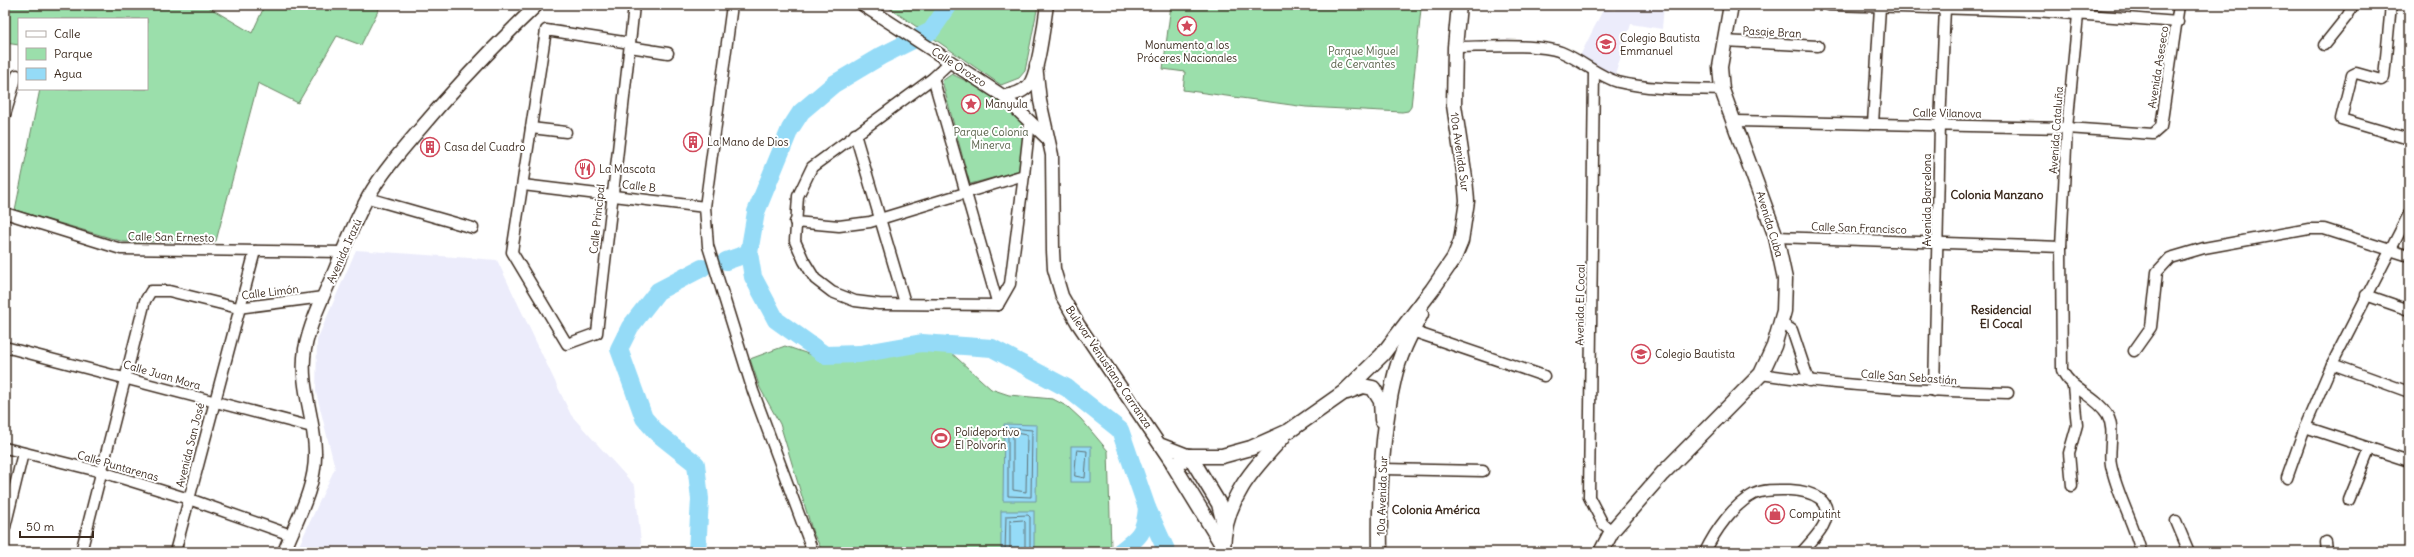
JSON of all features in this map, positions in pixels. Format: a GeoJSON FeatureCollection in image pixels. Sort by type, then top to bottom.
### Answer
{"type":"FeatureCollection","features":[{"type":"Feature","properties":{"kind":"main road","name":"10a Avenida Sur"},"geometry":{"type":"LineString","coordinates":[[1343,393],[1382,355],[1432,290],[1454,258],[1460,241],[1467,201],[1454,105],[1455,47],[1459,5]]}},
{"type":"Feature","properties":{"kind":"main road","name":"Avenida Cuba"},"geometry":{"type":"LineString","coordinates":[[1601,552],[1612,531],[1662,474],[1760,374],[1774,346],[1784,311],[1785,279],[1776,237],[1722,90],[1720,67],[1731,5]]}},
{"type":"Feature","properties":{"kind":"main road","name":"10a Avenida Sur"},"geometry":{"type":"LineString","coordinates":[[1384,441],[1394,378],[1412,331],[1432,290]]}},
{"type":"Feature","properties":{"kind":"main road","name":"10a Avenida Sur"},"geometry":{"type":"LineString","coordinates":[[1343,393],[1363,386],[1373,388],[1377,392],[1381,402],[1384,441],[1380,552]]}},
{"type":"Feature","properties":{"kind":"main road"},"geometry":{"type":"LineString","coordinates":[[1223,549],[1225,528],[1239,489],[1247,476],[1289,431],[1343,393]]}},
{"type":"Feature","properties":{"kind":"main road"},"geometry":{"type":"LineString","coordinates":[[1223,549],[1174,466],[1190,456],[1206,457],[1237,453],[1289,431]]}},
{"type":"Feature","properties":{"kind":"main road"},"geometry":{"type":"LineString","coordinates":[[1190,456],[1219,504],[1225,528]]}},
{"type":"Feature","properties":{"kind":"street","name":"Avenida Irazú"},"geometry":{"type":"LineString","coordinates":[[284,552],[308,493],[314,469],[316,452],[304,391],[303,369],[310,332],[323,297],[343,252],[368,198],[383,174],[449,94],[491,49],[537,5]]}},
{"type":"Feature","properties":{"kind":"street","name":"Calle Principal"},"geometry":{"type":"LineString","coordinates":[[523,184],[512,252],[567,344],[597,332],[634,5]]}},
{"type":"Feature","properties":{"kind":"street"},"geometry":{"type":"LineString","coordinates":[[732,5],[705,207],[708,246],[753,391],[814,552]]}},
{"type":"Feature","properties":{"kind":"street","name":"Calle Orozco"},"geometry":{"type":"LineString","coordinates":[[863,5],[1003,96],[1047,138]]}},
{"type":"Feature","properties":{"kind":"street"},"geometry":{"type":"LineString","coordinates":[[1003,96],[1015,94],[1029,84],[1036,65],[1047,5]]}},
{"type":"Feature","properties":{"kind":"street"},"geometry":{"type":"LineString","coordinates":[[1829,5],[1945,8],[2036,8],[2078,15],[2178,22]]}},
{"type":"Feature","properties":{"kind":"street","name":"Avenida Aseseco"},"geometry":{"type":"LineString","coordinates":[[2158,132],[2161,127],[2178,22],[2179,5]]}},
{"type":"Feature","properties":{"kind":"street"},"geometry":{"type":"LineString","coordinates":[[2324,45],[2348,15],[2353,5]]}},
{"type":"Feature","properties":{"kind":"street"},"geometry":{"type":"LineString","coordinates":[[2391,5],[2384,78],[2381,80],[2356,73],[2352,75],[2341,119],[2409,139]]}},
{"type":"Feature","properties":{"kind":"street"},"geometry":{"type":"LineString","coordinates":[[1873,124],[1880,7]]}},
{"type":"Feature","properties":{"kind":"street","name":"Avenida Barcelona"},"geometry":{"type":"LineString","coordinates":[[1934,391],[1939,243],[1940,125],[1945,8]]}},
{"type":"Feature","properties":{"kind":"street","name":"Avenida Cataluña"},"geometry":{"type":"LineString","coordinates":[[2073,386],[2066,379],[2062,370],[2061,247],[2067,128],[2078,15]]}},
{"type":"Feature","properties":{"kind":"street"},"geometry":{"type":"LineString","coordinates":[[523,184],[546,30],[668,53]]}},
{"type":"Feature","properties":{"kind":"street","name":"Pasaje Bran"},"geometry":{"type":"LineString","coordinates":[[1724,41],[1818,46]]}},
{"type":"Feature","properties":{"kind":"street"},"geometry":{"type":"LineString","coordinates":[[1455,47],[1505,46],[1552,50],[1574,58],[1594,71],[1618,82],[1663,88],[1722,90]]}},
{"type":"Feature","properties":{"kind":"street"},"geometry":{"type":"LineString","coordinates":[[950,62],[934,78],[855,134],[812,167],[798,196],[795,222],[795,240],[804,261],[815,279],[832,292],[855,301],[998,305]]}},
{"type":"Feature","properties":{"kind":"street","name":"Bulevar Venustiano Carranza"},"geometry":{"type":"LineString","coordinates":[[1036,65],[1053,170],[1054,269],[1062,296],[1078,324],[1162,446],[1174,466]]}},
{"type":"Feature","properties":{"kind":"street","name":"Avenida El Cocal"},"geometry":{"type":"LineString","coordinates":[[1594,71],[1589,497],[1603,524],[1612,531]]}},
{"type":"Feature","properties":{"kind":"street"},"geometry":{"type":"LineString","coordinates":[[5,115],[17,76]]}},
{"type":"Feature","properties":{"kind":"street"},"geometry":{"type":"LineString","coordinates":[[934,78],[998,305]]}},
{"type":"Feature","properties":{"kind":"street"},"geometry":{"type":"LineString","coordinates":[[998,305],[1010,284],[1030,121]]}},
{"type":"Feature","properties":{"kind":"street","name":"Calle Vilanova"},"geometry":{"type":"LineString","coordinates":[[1734,121],[2067,128],[2153,134],[2158,132]]}},
{"type":"Feature","properties":{"kind":"street"},"geometry":{"type":"LineString","coordinates":[[531,128],[566,132]]}},
{"type":"Feature","properties":{"kind":"street"},"geometry":{"type":"LineString","coordinates":[[855,134],[905,303]]}},
{"type":"Feature","properties":{"kind":"street"},"geometry":{"type":"LineString","coordinates":[[795,222],[839,226],[881,218],[1024,176]]}},
{"type":"Feature","properties":{"kind":"street","name":"Calle B"},"geometry":{"type":"LineString","coordinates":[[523,184],[705,207]]}},
{"type":"Feature","properties":{"kind":"street"},"geometry":{"type":"LineString","coordinates":[[368,198],[473,228]]}},
{"type":"Feature","properties":{"kind":"street","name":"Calle San Ernesto"},"geometry":{"type":"LineString","coordinates":[[5,213],[121,249],[343,252]]}},
{"type":"Feature","properties":{"kind":"street"},"geometry":{"type":"LineString","coordinates":[[2287,478],[2305,427],[2332,364],[2366,295],[2392,249],[2409,214]]}},
{"type":"Feature","properties":{"kind":"street"},"geometry":{"type":"LineString","coordinates":[[2134,351],[2150,327],[2157,272],[2170,258],[2204,248],[2309,229],[2324,229],[2392,249],[2409,256]]}},
{"type":"Feature","properties":{"kind":"street","name":"Calle San Francisco"},"geometry":{"type":"LineString","coordinates":[[1776,237],[2061,247]]}},
{"type":"Feature","properties":{"kind":"street","name":"Avenida San José"},"geometry":{"type":"LineString","coordinates":[[175,552],[213,402],[255,251]]}},
{"type":"Feature","properties":{"kind":"street","name":"Calle Limón"},"geometry":{"type":"LineString","coordinates":[[126,377],[145,301],[151,291],[169,291],[238,308],[323,297]]}},
{"type":"Feature","properties":{"kind":"street"},"geometry":{"type":"LineString","coordinates":[[2366,295],[2409,310]]}},
{"type":"Feature","properties":{"kind":"street"},"geometry":{"type":"LineString","coordinates":[[1781,323],[1792,330],[1809,381]]}},
{"type":"Feature","properties":{"kind":"street"},"geometry":{"type":"LineString","coordinates":[[1412,331],[1544,376]]}},
{"type":"Feature","properties":{"kind":"street","name":"Calle Juan Mora"},"geometry":{"type":"LineString","coordinates":[[5,347],[126,377],[213,402],[312,427]]}},
{"type":"Feature","properties":{"kind":"street"},"geometry":{"type":"LineString","coordinates":[[2332,364],[2409,392]]}},
{"type":"Feature","properties":{"kind":"street","name":"Calle San Sebastián"},"geometry":{"type":"LineString","coordinates":[[1760,374],[1809,381],[1934,391],[2008,393]]}},
{"type":"Feature","properties":{"kind":"street"},"geometry":{"type":"LineString","coordinates":[[81,552],[126,377]]}},
{"type":"Feature","properties":{"kind":"street"},"geometry":{"type":"LineString","coordinates":[[2072,486],[2069,453],[2077,425],[2073,386]]}},
{"type":"Feature","properties":{"kind":"street"},"geometry":{"type":"LineString","coordinates":[[2073,386],[2099,404],[2108,415],[2111,432],[2111,466],[2141,552]]}},
{"type":"Feature","properties":{"kind":"street"},"geometry":{"type":"LineString","coordinates":[[2305,427],[2409,461]]}},
{"type":"Feature","properties":{"kind":"street"},"geometry":{"type":"LineString","coordinates":[[1162,446],[1190,456]]}},
{"type":"Feature","properties":{"kind":"street","name":"Calle Puntarenas"},"geometry":{"type":"LineString","coordinates":[[5,448],[102,472],[188,498],[291,535]]}},
{"type":"Feature","properties":{"kind":"street"},"geometry":{"type":"LineString","coordinates":[[2349,500],[2370,448]]}},
{"type":"Feature","properties":{"kind":"street"},"geometry":{"type":"LineString","coordinates":[[5,527],[23,453]]}},
{"type":"Feature","properties":{"kind":"street"},"geometry":{"type":"LineString","coordinates":[[1383,469],[1483,471]]}},
{"type":"Feature","properties":{"kind":"street"},"geometry":{"type":"LineString","coordinates":[[1705,552],[1730,514],[1743,501],[1754,494],[1777,490],[1805,491],[1821,498],[1826,513],[1823,526],[1802,552]]}},
{"type":"Feature","properties":{"kind":"street"},"geometry":{"type":"LineString","coordinates":[[2176,521],[2188,552]]}},
{"type":"Feature","properties":{"kind":"shaded area","name":"Colegio Bautista Emmanuel"},"geometry":{"type":"Polygon","coordinates":[[[1617,5],[1664,5],[1662,29],[1631,24],[1615,75],[1594,68],[1579,58],[1604,8],[1616,11],[1617,5]]]}},
{"type":"Feature","properties":{"kind":"shaded area"},"geometry":{"type":"Polygon","coordinates":[[[356,250],[497,260],[571,415],[635,486],[642,552],[296,552],[335,468],[316,392],[317,340],[356,250]]]}},
{"type":"Feature","properties":{"kind":"green space"},"geometry":{"type":"Polygon","coordinates":[[[5,5],[205,5],[252,33],[265,5],[381,5],[361,45],[337,36],[298,103],[258,83],[216,241],[124,242],[15,210],[40,90],[148,90],[148,18],[18,18],[18,45],[5,43],[5,5]]]}},
{"type":"Feature","properties":{"kind":"green space"},"geometry":{"type":"Polygon","coordinates":[[[885,5],[1038,5],[1025,71],[1019,78],[1001,85],[885,5]]]}},
{"type":"Feature","properties":{"kind":"green space","name":"Parque Miguel de Cervantes"},"geometry":{"type":"Polygon","coordinates":[[[1171,5],[1418,5],[1421,9],[1411,107],[1408,111],[1402,112],[1306,107],[1183,90],[1185,72],[1163,69],[1171,5]]]}},
{"type":"Feature","properties":{"kind":"green space","name":"Parque Colonia Minerva"},"geometry":{"type":"Polygon","coordinates":[[[952,74],[994,96],[1005,104],[1020,121],[1024,131],[1025,140],[1019,171],[970,184],[942,81],[952,74]]]}},
{"type":"Feature","properties":{"kind":"green space","name":"Polideportivo El Polvorín"},"geometry":{"type":"Polygon","coordinates":[[[785,346],[820,358],[872,357],[920,347],[947,349],[991,389],[1009,395],[1053,399],[1068,407],[1081,419],[1108,451],[1111,548],[1107,552],[823,552],[813,533],[780,424],[760,388],[750,359],[785,346]]]}},
{"type":"Feature","properties":{"kind":"water"},"geometry":{"type":"Polygon","coordinates":[[[1004,424],[1037,425],[1036,501],[1003,501],[1004,424]]]}},
{"type":"Feature","properties":{"kind":"water"},"geometry":{"type":"Polygon","coordinates":[[[1071,446],[1091,446],[1091,482],[1071,482],[1071,446]]]}},
{"type":"Feature","properties":{"kind":"water"},"geometry":{"type":"Polygon","coordinates":[[[1001,511],[1034,511],[1034,552],[1001,552],[1001,511]]]}},
{"type":"Feature","properties":{"kind":"waterway"},"geometry":{"type":"LineString","coordinates":[[949,5],[931,31],[881,56],[834,84],[801,112],[790,129],[756,212],[749,253],[753,277],[776,320],[825,355],[860,354],[922,343],[992,348],[1067,388],[1120,430],[1147,508],[1167,552]]}},
{"type":"Feature","properties":{"kind":"waterway"},"geometry":{"type":"LineString","coordinates":[[726,261],[749,253]]}},
{"type":"Feature","properties":{"kind":"waterway"},"geometry":{"type":"LineString","coordinates":[[697,552],[700,499],[696,464],[657,433],[644,418],[619,349],[630,327],[658,291],[702,268]]}},
{"type":"Feature","properties":{"kind":"waterway"},"geometry":{"type":"LineString","coordinates":[[1120,552],[1140,534],[1145,523],[1147,508]]}},
{"type":"Feature","properties":{"kind":"place","name":"Monumento a los Próceres Nacionales"},"geometry":{"type":"Point","coordinates":[1187,26]}},
{"type":"Feature","properties":{"kind":"place","name":"Colegio Bautista Emmanuel"},"geometry":{"type":"Point","coordinates":[1606,44]}},
{"type":"Feature","properties":{"kind":"place","name":"Manyula"},"geometry":{"type":"Point","coordinates":[971,104]}},
{"type":"Feature","properties":{"kind":"place","name":"La Mano de Dios"},"geometry":{"type":"Point","coordinates":[693,142]}},
{"type":"Feature","properties":{"kind":"place","name":"Casa del Cuadro"},"geometry":{"type":"Point","coordinates":[430,147]}},
{"type":"Feature","properties":{"kind":"place","name":"La Mascota"},"geometry":{"type":"Point","coordinates":[585,169]}},
{"type":"Feature","properties":{"kind":"place","name":"Colegio Bautista"},"geometry":{"type":"Point","coordinates":[1641,354]}},
{"type":"Feature","properties":{"kind":"place","name":"Polideportivo El Polvorín"},"geometry":{"type":"Point","coordinates":[941,438]}},
{"type":"Feature","properties":{"kind":"place","name":"Computint"},"geometry":{"type":"Point","coordinates":[1775,514]}},
{"type":"Feature","properties":{"kind":"district","name":"Colonia Manzano"},"geometry":{"type":"Point","coordinates":[1997,194]}},
{"type":"Feature","properties":{"kind":"district","name":"Residencial El Cocal"},"geometry":{"type":"Point","coordinates":[2001,316]}},
{"type":"Feature","properties":{"kind":"district","name":"Colonia América"},"geometry":{"type":"Point","coordinates":[1436,509]}}]}
